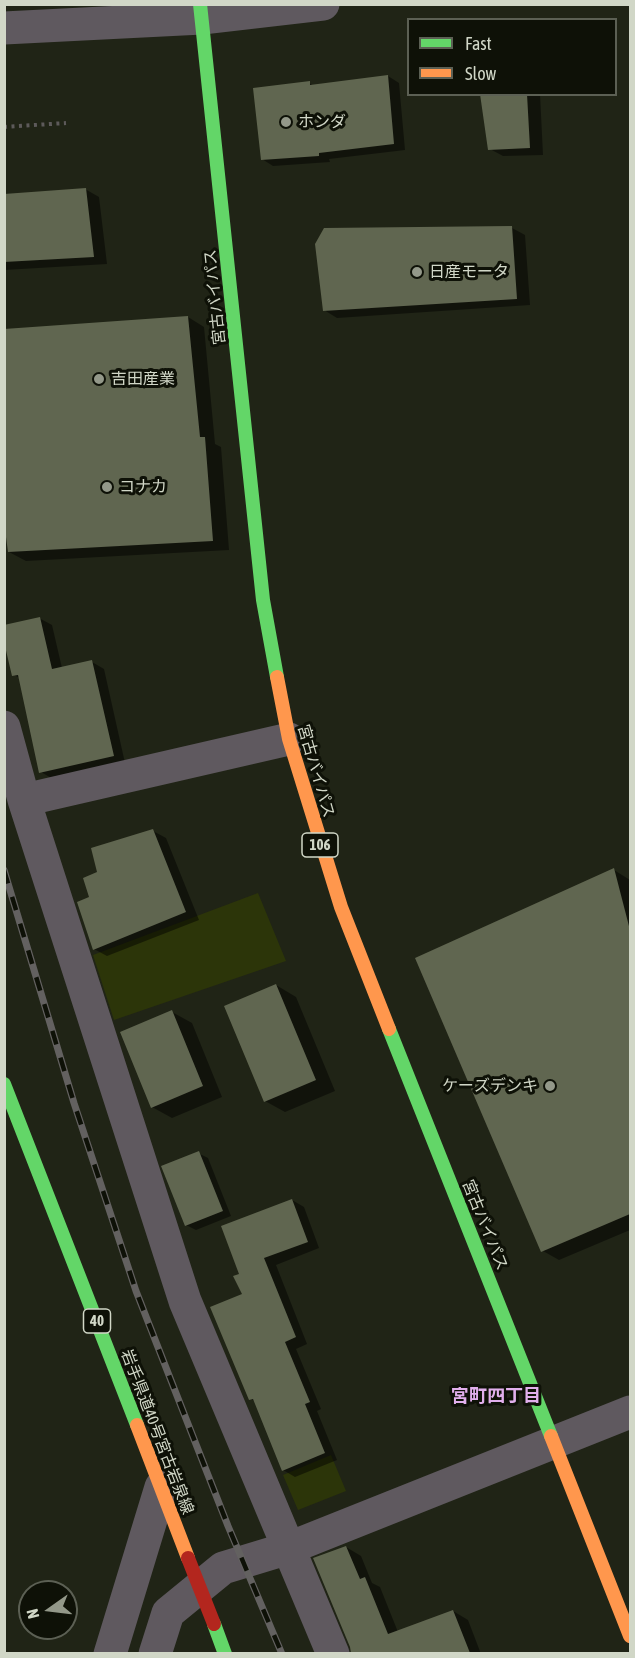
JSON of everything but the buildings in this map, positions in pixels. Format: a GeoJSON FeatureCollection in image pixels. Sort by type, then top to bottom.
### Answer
{"type":"FeatureCollection","features":[{"type":"Feature","properties":{"kind":"main road","name":"宮古バイパス"},"geometry":{"type":"LineString","coordinates":[[201,11],[263,600],[289,739],[340,907],[630,1636]]}},
{"type":"Feature","properties":{"kind":"main road","name":"岩手県道40号宮古岩泉線"},"geometry":{"type":"LineString","coordinates":[[4,1084],[225,1653]]}},
{"type":"Feature","properties":{"kind":"street"},"geometry":{"type":"LineString","coordinates":[[4,28],[201,11],[323,4]]}},
{"type":"Feature","properties":{"kind":"street"},"geometry":{"type":"LineString","coordinates":[[4,727],[24,800],[185,1301],[333,1653]]}},
{"type":"Feature","properties":{"kind":"street"},"geometry":{"type":"LineString","coordinates":[[24,800],[289,739]]}},
{"type":"Feature","properties":{"kind":"street"},"geometry":{"type":"LineString","coordinates":[[155,1653],[168,1613],[223,1568],[289,1548],[630,1412]]}},
{"type":"Feature","properties":{"kind":"street"},"geometry":{"type":"LineString","coordinates":[[110,1653],[160,1487]]}},
{"type":"Feature","properties":{"kind":"path"},"geometry":{"type":"LineString","coordinates":[[4,127],[66,123]]}},
{"type":"Feature","properties":{"kind":"green space"},"geometry":{"type":"Polygon","coordinates":[[[258,893],[286,961],[114,1020],[93,955],[258,893]]]}},
{"type":"Feature","properties":{"kind":"green space"},"geometry":{"type":"Polygon","coordinates":[[[331,1455],[346,1491],[298,1510],[283,1475],[331,1455]]]}},
{"type":"Feature","properties":{"kind":"railway"},"geometry":{"type":"LineString","coordinates":[[4,870],[74,1103],[136,1291],[228,1526],[282,1654]]}},
{"type":"Feature","properties":{"kind":"traffic: fast"},"geometry":{"type":"LineString","coordinates":[[200,4],[263,600],[277,677]]}},
{"type":"Feature","properties":{"kind":"traffic: fast"},"geometry":{"type":"LineString","coordinates":[[389,1029],[551,1436]]}},
{"type":"Feature","properties":{"kind":"traffic: fast"},"geometry":{"type":"LineString","coordinates":[[4,1084],[137,1425]]}},
{"type":"Feature","properties":{"kind":"traffic: fast"},"geometry":{"type":"LineString","coordinates":[[214,1624],[225,1654]]}},
{"type":"Feature","properties":{"kind":"traffic: slow"},"geometry":{"type":"LineString","coordinates":[[277,677],[289,739],[341,907],[389,1029]]}},
{"type":"Feature","properties":{"kind":"traffic: slow"},"geometry":{"type":"LineString","coordinates":[[137,1425],[188,1558]]}},
{"type":"Feature","properties":{"kind":"traffic: slow"},"geometry":{"type":"LineString","coordinates":[[551,1436],[630,1636]]}},
{"type":"Feature","properties":{"kind":"traffic: jam"},"geometry":{"type":"LineString","coordinates":[[188,1558],[214,1624]]}},
{"type":"Feature","properties":{"kind":"place","name":"ホンダ"},"geometry":{"type":"Point","coordinates":[286,122]}},
{"type":"Feature","properties":{"kind":"place","name":"日産モータ"},"geometry":{"type":"Point","coordinates":[417,272]}},
{"type":"Feature","properties":{"kind":"place","name":"吉田産業"},"geometry":{"type":"Point","coordinates":[99,379]}},
{"type":"Feature","properties":{"kind":"place","name":"コナカ"},"geometry":{"type":"Point","coordinates":[107,487]}},
{"type":"Feature","properties":{"kind":"place","name":"ケーズデンキ"},"geometry":{"type":"Point","coordinates":[550,1086]}},
{"type":"Feature","properties":{"kind":"district","name":"宮町四丁目"},"geometry":{"type":"Point","coordinates":[496,1396]}}]}
